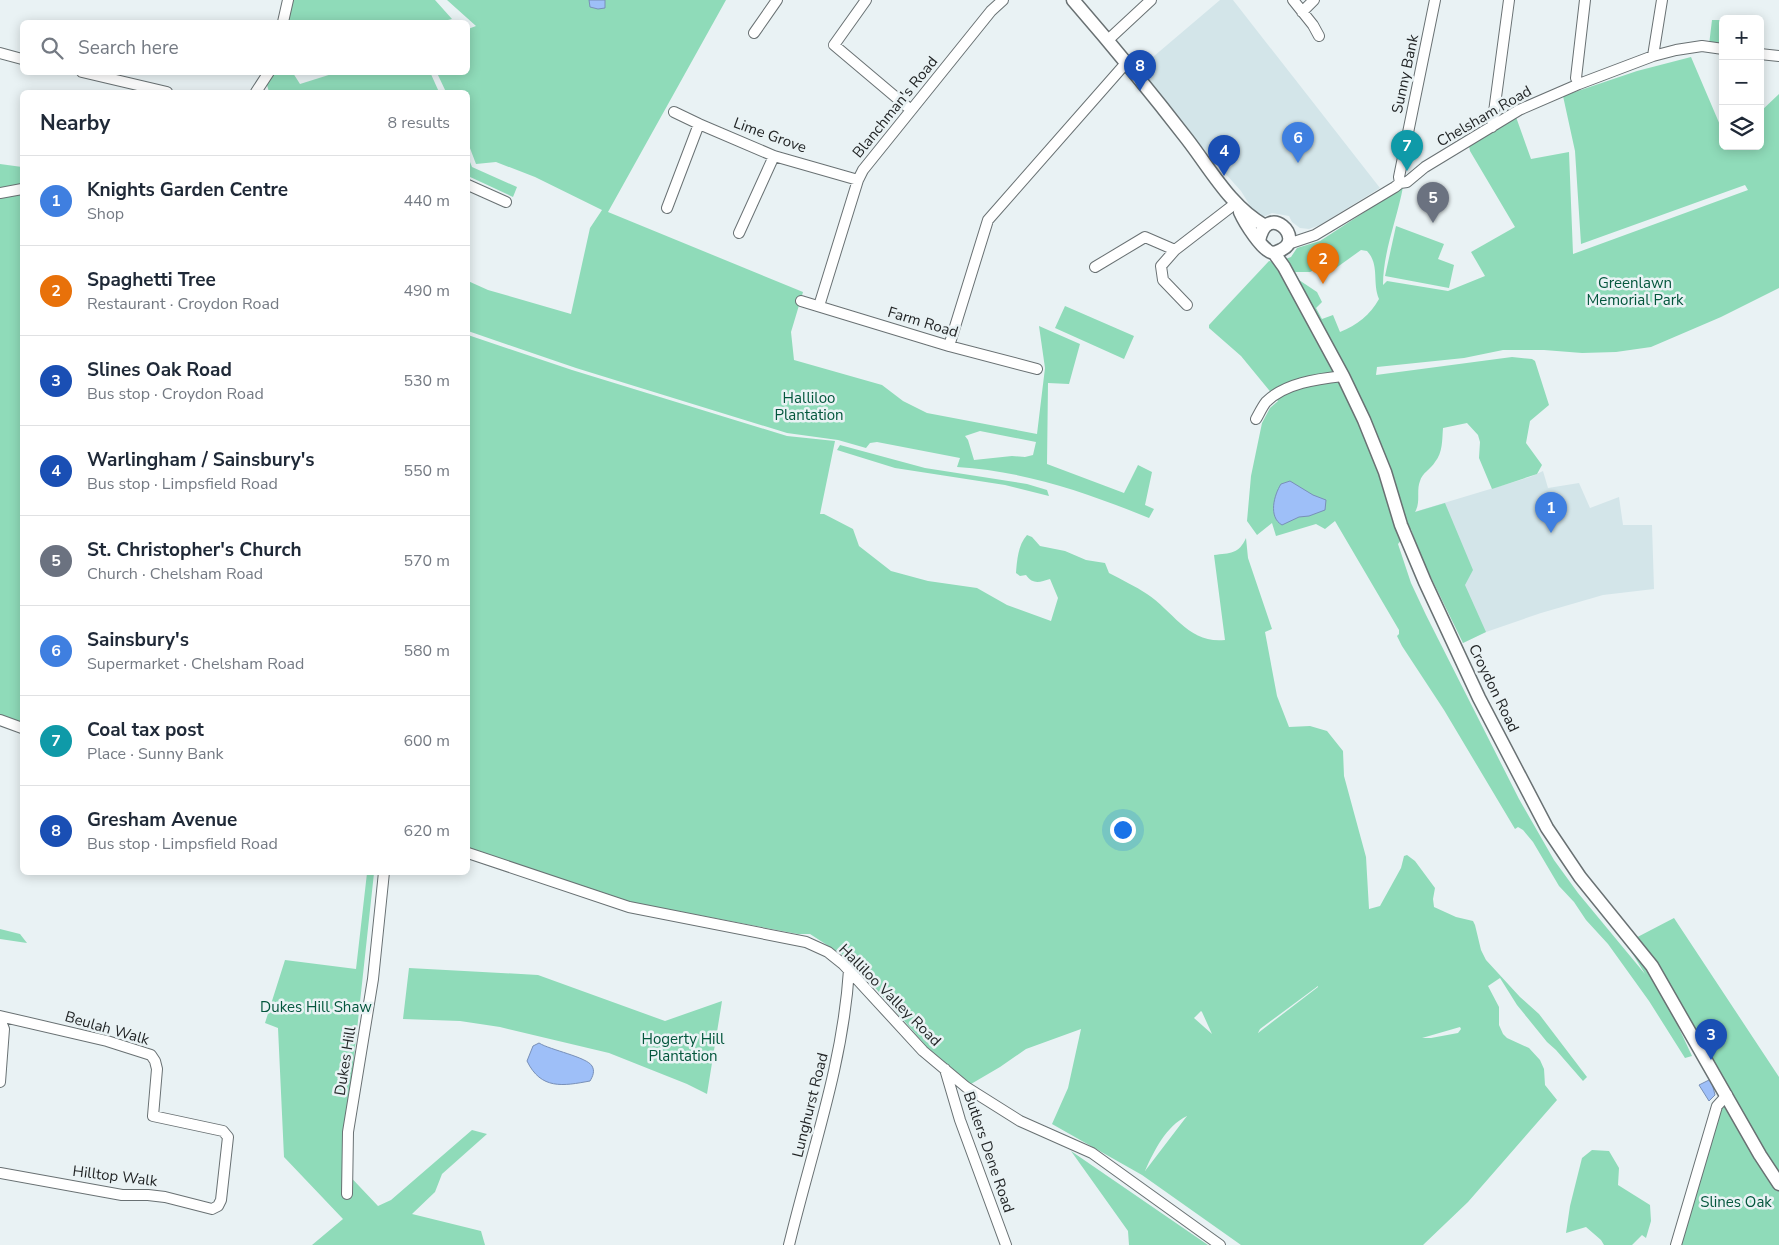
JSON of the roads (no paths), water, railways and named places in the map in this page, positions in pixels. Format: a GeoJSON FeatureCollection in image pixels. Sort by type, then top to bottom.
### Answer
{"type":"FeatureCollection","features":[{"type":"Feature","properties":{"kind":"main road"},"geometry":{"type":"LineString","coordinates":[[1073,0],[1108,40],[1236,203],[1250,217],[1265,226]]}},
{"type":"Feature","properties":{"kind":"main road"},"geometry":{"type":"LineString","coordinates":[[1236,203],[1244,221],[1259,241],[1268,251],[1284,245],[1285,227],[1279,223],[1265,226],[1261,231],[1259,241]]}},
{"type":"Feature","properties":{"kind":"main road","name":"Croydon Road"},"geometry":{"type":"LineString","coordinates":[[1284,245],[1284,266],[1343,376],[1364,420],[1385,472],[1401,525],[1425,582],[1479,698],[1543,820],[1580,877],[1652,966],[1760,1155],[1779,1184]]}},
{"type":"Feature","properties":{"kind":"street"},"geometry":{"type":"LineString","coordinates":[[283,20],[288,0]]}},
{"type":"Feature","properties":{"kind":"street"},"geometry":{"type":"LineString","coordinates":[[754,33],[777,0]]}},
{"type":"Feature","properties":{"kind":"street"},"geometry":{"type":"LineString","coordinates":[[866,0],[834,45],[911,110]]}},
{"type":"Feature","properties":{"kind":"street","name":"Blanchman's Road"},"geometry":{"type":"LineString","coordinates":[[820,306],[858,180],[863,170],[1003,0]]}},
{"type":"Feature","properties":{"kind":"street"},"geometry":{"type":"LineString","coordinates":[[1108,40],[1151,0]]}},
{"type":"Feature","properties":{"kind":"street"},"geometry":{"type":"LineString","coordinates":[[1293,0],[1313,25],[1319,36]]}},
{"type":"Feature","properties":{"kind":"street"},"geometry":{"type":"LineString","coordinates":[[1302,12],[1314,0]]}},
{"type":"Feature","properties":{"kind":"street","name":"Sunny Bank"},"geometry":{"type":"LineString","coordinates":[[1400,182],[1399,177],[1435,0]]}},
{"type":"Feature","properties":{"kind":"street"},"geometry":{"type":"LineString","coordinates":[[1492,127],[1509,0]]}},
{"type":"Feature","properties":{"kind":"street"},"geometry":{"type":"LineString","coordinates":[[1579,84],[1576,78],[1585,0]]}},
{"type":"Feature","properties":{"kind":"street"},"geometry":{"type":"LineString","coordinates":[[1653,56],[1662,0]]}},
{"type":"Feature","properties":{"kind":"street","name":"Chelsham Road"},"geometry":{"type":"LineString","coordinates":[[1284,245],[1315,235],[1344,219],[1388,192],[1400,182],[1406,182],[1425,167],[1519,110],[1579,84],[1653,56],[1702,46],[1719,48]]}},
{"type":"Feature","properties":{"kind":"street"},"geometry":{"type":"LineString","coordinates":[[0,53],[20,58]]}},
{"type":"Feature","properties":{"kind":"street"},"geometry":{"type":"LineString","coordinates":[[1764,54],[1779,56]]}},
{"type":"Feature","properties":{"kind":"street"},"geometry":{"type":"LineString","coordinates":[[949,346],[988,220],[1126,63]]}},
{"type":"Feature","properties":{"kind":"street"},"geometry":{"type":"LineString","coordinates":[[95,75],[158,90]]}},
{"type":"Feature","properties":{"kind":"street"},"geometry":{"type":"LineString","coordinates":[[260,90],[268,75]]}},
{"type":"Feature","properties":{"kind":"street","name":"Lime Grove"},"geometry":{"type":"LineString","coordinates":[[674,112],[774,156],[858,180]]}},
{"type":"Feature","properties":{"kind":"street"},"geometry":{"type":"LineString","coordinates":[[667,208],[699,124]]}},
{"type":"Feature","properties":{"kind":"street"},"geometry":{"type":"LineString","coordinates":[[739,233],[774,156]]}},
{"type":"Feature","properties":{"kind":"street"},"geometry":{"type":"LineString","coordinates":[[470,186],[506,202]]}},
{"type":"Feature","properties":{"kind":"street"},"geometry":{"type":"LineString","coordinates":[[0,193],[20,189]]}},
{"type":"Feature","properties":{"kind":"street"},"geometry":{"type":"LineString","coordinates":[[1187,305],[1163,280],[1161,266],[1175,250],[1236,203]]}},
{"type":"Feature","properties":{"kind":"street"},"geometry":{"type":"LineString","coordinates":[[1095,267],[1145,236],[1175,250]]}},
{"type":"Feature","properties":{"kind":"street","name":"Farm Road"},"geometry":{"type":"LineString","coordinates":[[801,301],[949,346],[1037,369]]}},
{"type":"Feature","properties":{"kind":"street"},"geometry":{"type":"LineString","coordinates":[[1256,419],[1266,403],[1283,390],[1310,381],[1343,376]]}},
{"type":"Feature","properties":{"kind":"street"},"geometry":{"type":"LineString","coordinates":[[0,720],[20,727]]}},
{"type":"Feature","properties":{"kind":"street","name":"Halliloo Valley Road"},"geometry":{"type":"LineString","coordinates":[[470,853],[628,907],[806,942],[828,952],[849,970],[918,1046],[966,1087],[1020,1121],[1092,1153],[1220,1245]]}},
{"type":"Feature","properties":{"kind":"street","name":"Dukes Hill"},"geometry":{"type":"LineString","coordinates":[[347,1194],[348,1132],[373,979],[384,875]]}},
{"type":"Feature","properties":{"kind":"street","name":"Lunghurst Road"},"geometry":{"type":"LineString","coordinates":[[789,1245],[836,1067],[846,1010],[849,970]]}},
{"type":"Feature","properties":{"kind":"street"},"geometry":{"type":"LineString","coordinates":[[0,1018],[4,1029],[0,1082]]}},
{"type":"Feature","properties":{"kind":"street","name":"Beulah Walk"},"geometry":{"type":"LineString","coordinates":[[0,1018],[106,1041],[151,1055],[157,1069],[153,1116],[223,1130],[226,1133],[227,1141],[220,1200]]}},
{"type":"Feature","properties":{"kind":"street","name":"Butlers Dene Road"},"geometry":{"type":"LineString","coordinates":[[945,1069],[960,1120],[1006,1245]]}},
{"type":"Feature","properties":{"kind":"street"},"geometry":{"type":"LineString","coordinates":[[1676,1245],[1717,1106],[1726,1095]]}},
{"type":"Feature","properties":{"kind":"street","name":"Hilltop Walk"},"geometry":{"type":"LineString","coordinates":[[0,1173],[122,1195],[165,1197],[212,1209],[218,1206],[220,1200]]}},
{"type":"Feature","properties":{"kind":"water"},"geometry":{"type":"Polygon","coordinates":[[[589,0],[605,0],[605,8],[590,7],[589,0]]]}},
{"type":"Feature","properties":{"kind":"water"},"geometry":{"type":"Polygon","coordinates":[[[1290,481],[1313,495],[1326,500],[1325,510],[1309,516],[1299,517],[1282,525],[1275,517],[1276,494],[1281,484],[1290,481]]]}},
{"type":"Feature","properties":{"kind":"water"},"geometry":{"type":"Polygon","coordinates":[[[539,1043],[589,1063],[593,1070],[590,1081],[562,1085],[554,1084],[539,1077],[527,1061],[533,1046],[539,1043]]]}},
{"type":"Feature","properties":{"kind":"water"},"geometry":{"type":"Polygon","coordinates":[[[1711,1079],[1715,1095],[1709,1101],[1699,1085],[1711,1079]]]}},
{"type":"Feature","properties":{"kind":"place","name":"Gresham Avenue"},"geometry":{"type":"Point","coordinates":[1140,91]}},
{"type":"Feature","properties":{"kind":"place","name":"Sainsbury's"},"geometry":{"type":"Point","coordinates":[1298,163]}},
{"type":"Feature","properties":{"kind":"place","name":"Coal tax post"},"geometry":{"type":"Point","coordinates":[1407,171]}},
{"type":"Feature","properties":{"kind":"place","name":"Warlingham / Sainsbury's"},"geometry":{"type":"Point","coordinates":[1224,176]}},
{"type":"Feature","properties":{"kind":"place","name":"St. Christopher's Church"},"geometry":{"type":"Point","coordinates":[1433,223]}},
{"type":"Feature","properties":{"kind":"place","name":"Spaghetti Tree"},"geometry":{"type":"Point","coordinates":[1323,284]}},
{"type":"Feature","properties":{"kind":"place","name":"Knights Garden Centre"},"geometry":{"type":"Point","coordinates":[1551,533]}},
{"type":"Feature","properties":{"kind":"place","name":"Slines Oak Road"},"geometry":{"type":"Point","coordinates":[1711,1060]}},
{"type":"Feature","properties":{"kind":"park label","name":"Greenlawn Memorial Park"},"geometry":{"type":"Point","coordinates":[1635,292]}},
{"type":"Feature","properties":{"kind":"park label","name":"Halliloo Plantation"},"geometry":{"type":"Point","coordinates":[809,406]}},
{"type":"Feature","properties":{"kind":"park label","name":"Dukes Hill Shaw"},"geometry":{"type":"Point","coordinates":[316,1007]}},
{"type":"Feature","properties":{"kind":"park label","name":"Hogerty Hill Plantation"},"geometry":{"type":"Point","coordinates":[683,1048]}},
{"type":"Feature","properties":{"kind":"park label","name":"Slines Oak"},"geometry":{"type":"Point","coordinates":[1736,1202]}}]}
